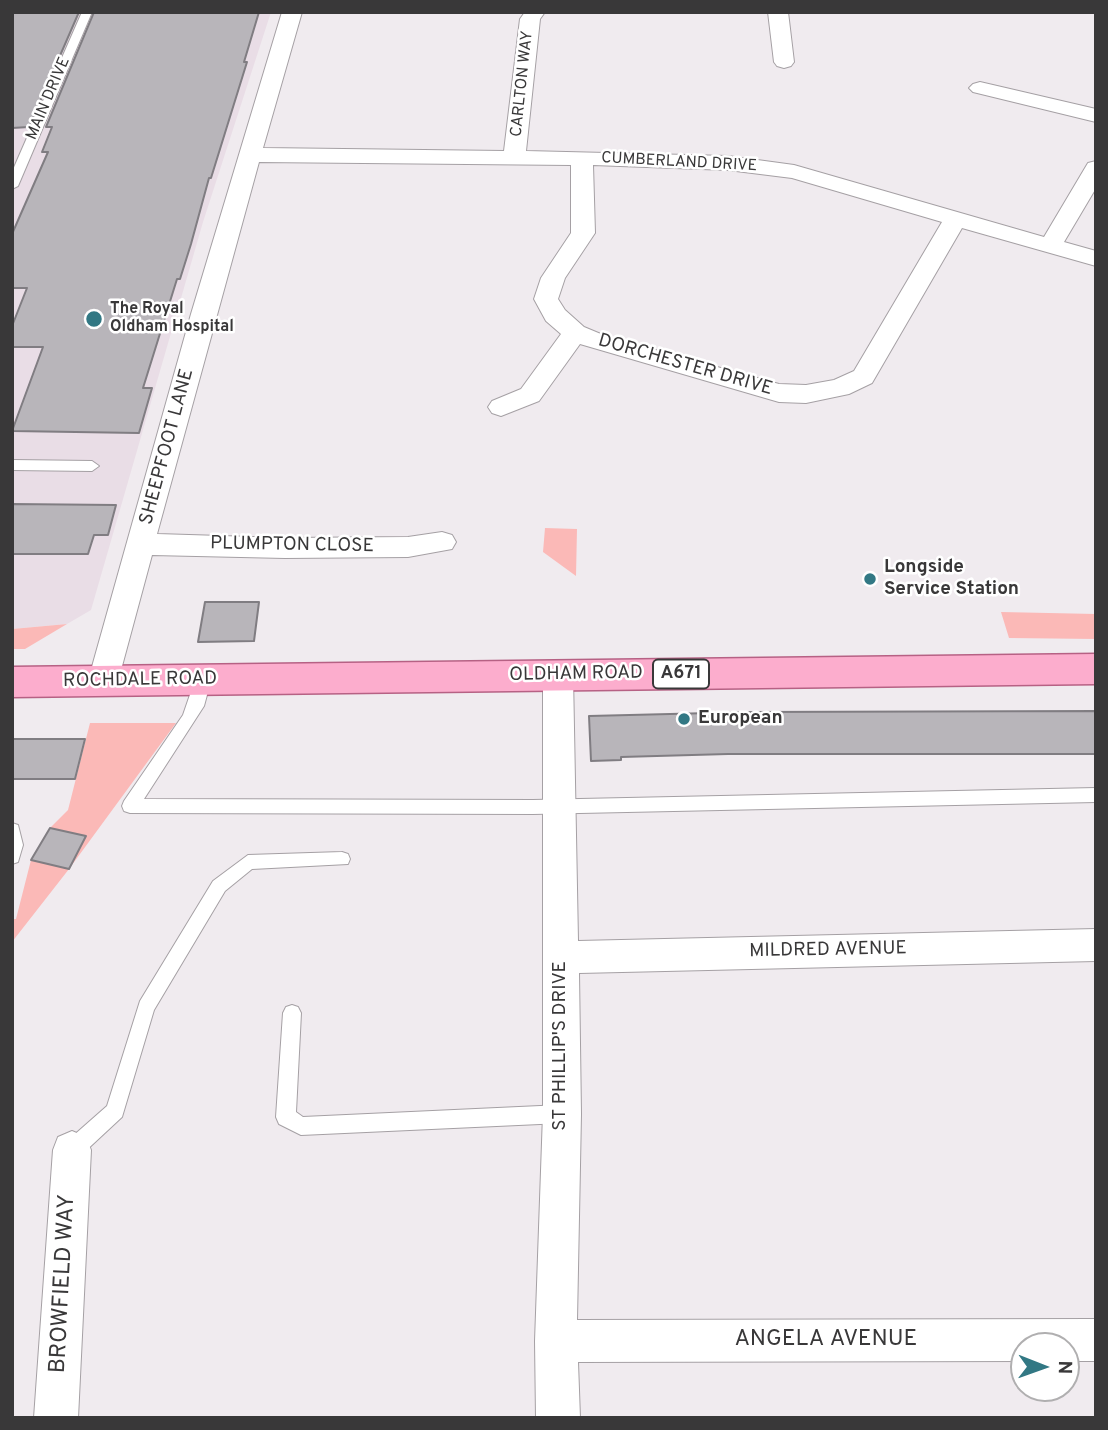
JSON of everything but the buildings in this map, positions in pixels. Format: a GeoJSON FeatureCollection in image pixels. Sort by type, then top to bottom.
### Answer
{"type":"FeatureCollection","features":[{"type":"Feature","properties":{"kind":"main road","name":"OLDHAM ROAD"},"geometry":{"type":"LineString","coordinates":[[267,679],[1096,669]]}},
{"type":"Feature","properties":{"kind":"main road","name":"ROCHDALE ROAD"},"geometry":{"type":"LineString","coordinates":[[12,682],[267,679]]}},
{"type":"Feature","properties":{"kind":"street","name":"SHEEPFOOT LANE"},"geometry":{"type":"LineString","coordinates":[[103,681],[203,314],[292,12]]}},
{"type":"Feature","properties":{"kind":"street","name":"CARLTON WAY"},"geometry":{"type":"LineString","coordinates":[[514,158],[530,19],[535,12]]}},
{"type":"Feature","properties":{"kind":"street"},"geometry":{"type":"LineString","coordinates":[[778,12],[784,62]]}},
{"type":"Feature","properties":{"kind":"street"},"geometry":{"type":"LineString","coordinates":[[980,88],[1096,116]]}},
{"type":"Feature","properties":{"kind":"street","name":"CUMBERLAND DRIVE"},"geometry":{"type":"LineString","coordinates":[[250,155],[582,158],[728,163],[794,172],[1096,259]]}},
{"type":"Feature","properties":{"kind":"street","name":"DORCHESTER DRIVE"},"geometry":{"type":"LineString","coordinates":[[582,158],[583,233],[553,278],[546,299],[555,315],[575,332],[599,343],[758,389],[806,394],[840,388],[863,377],[955,219]]}},
{"type":"Feature","properties":{"kind":"street"},"geometry":{"type":"LineString","coordinates":[[1051,245],[1096,168]]}},
{"type":"Feature","properties":{"kind":"street","name":"DORCHESTER DRIVE"},"geometry":{"type":"LineString","coordinates":[[501,407],[530,395],[575,332]]}},
{"type":"Feature","properties":{"kind":"street","name":"PLUMPTON CLOSE"},"geometry":{"type":"LineString","coordinates":[[142,544],[285,548],[408,547],[442,542]]}},
{"type":"Feature","properties":{"kind":"street","name":"ST PHILLIP'S DRIVE"},"geometry":{"type":"LineString","coordinates":[[558,675],[562,1114],[556,1341],[558,1418]]}},
{"type":"Feature","properties":{"kind":"street","name":"MILDRED AVENUE"},"geometry":{"type":"LineString","coordinates":[[560,957],[1096,945]]}},
{"type":"Feature","properties":{"kind":"street","name":"BROWFIELD WAY"},"geometry":{"type":"LineString","coordinates":[[56,1418],[72,1150]]}},
{"type":"Feature","properties":{"kind":"street","name":"ANGELA AVENUE"},"geometry":{"type":"LineString","coordinates":[[556,1341],[1096,1340]]}},
{"type":"Feature","properties":{"kind":"lane","name":"MAIN DRIVE"},"geometry":{"type":"LineString","coordinates":[[12,186],[87,12]]}},
{"type":"Feature","properties":{"kind":"lane"},"geometry":{"type":"LineString","coordinates":[[12,465],[92,466]]}},
{"type":"Feature","properties":{"kind":"lane"},"geometry":{"type":"LineString","coordinates":[[203,680],[189,719],[130,806],[559,806],[1096,795]]}},
{"type":"Feature","properties":{"kind":"lane"},"geometry":{"type":"LineString","coordinates":[[12,830],[15,845],[12,857]]}},
{"type":"Feature","properties":{"kind":"lane"},"geometry":{"type":"LineString","coordinates":[[72,1150],[115,1111],[146,1007],[219,887],[248,862],[342,859]]}},
{"type":"Feature","properties":{"kind":"lane"},"geometry":{"type":"LineString","coordinates":[[292,1013],[286,1117],[302,1126],[562,1114]]}},
{"type":"Feature","properties":{"kind":"shaded area","name":"The Royal Oldham Hospital"},"geometry":{"type":"Polygon","coordinates":[[[12,12],[271,12],[203,222],[91,610],[67,624],[12,629],[12,12]]]}},
{"type":"Feature","properties":{"kind":"shaded area"},"geometry":{"type":"Polygon","coordinates":[[[545,528],[577,529],[576,576],[543,552],[545,528]]]}},
{"type":"Feature","properties":{"kind":"shaded area"},"geometry":{"type":"Polygon","coordinates":[[[1001,612],[1096,614],[1096,639],[1009,638],[1001,612]]]}},
{"type":"Feature","properties":{"kind":"shaded area"},"geometry":{"type":"Polygon","coordinates":[[[67,624],[25,649],[12,649],[12,629],[67,624]]]}},
{"type":"Feature","properties":{"kind":"shaded area"},"geometry":{"type":"Polygon","coordinates":[[[90,723],[176,723],[69,869],[12,942],[12,919],[16,919],[31,860],[68,868],[85,836],[50,828],[68,810],[90,723]]]}},
{"type":"Feature","properties":{"kind":"place","name":"The Royal Oldham Hospital"},"geometry":{"type":"Point","coordinates":[94,319]}},
{"type":"Feature","properties":{"kind":"place","name":"Longside Service Station"},"geometry":{"type":"Point","coordinates":[870,579]}},
{"type":"Feature","properties":{"kind":"place","name":"European"},"geometry":{"type":"Point","coordinates":[684,719]}}]}
